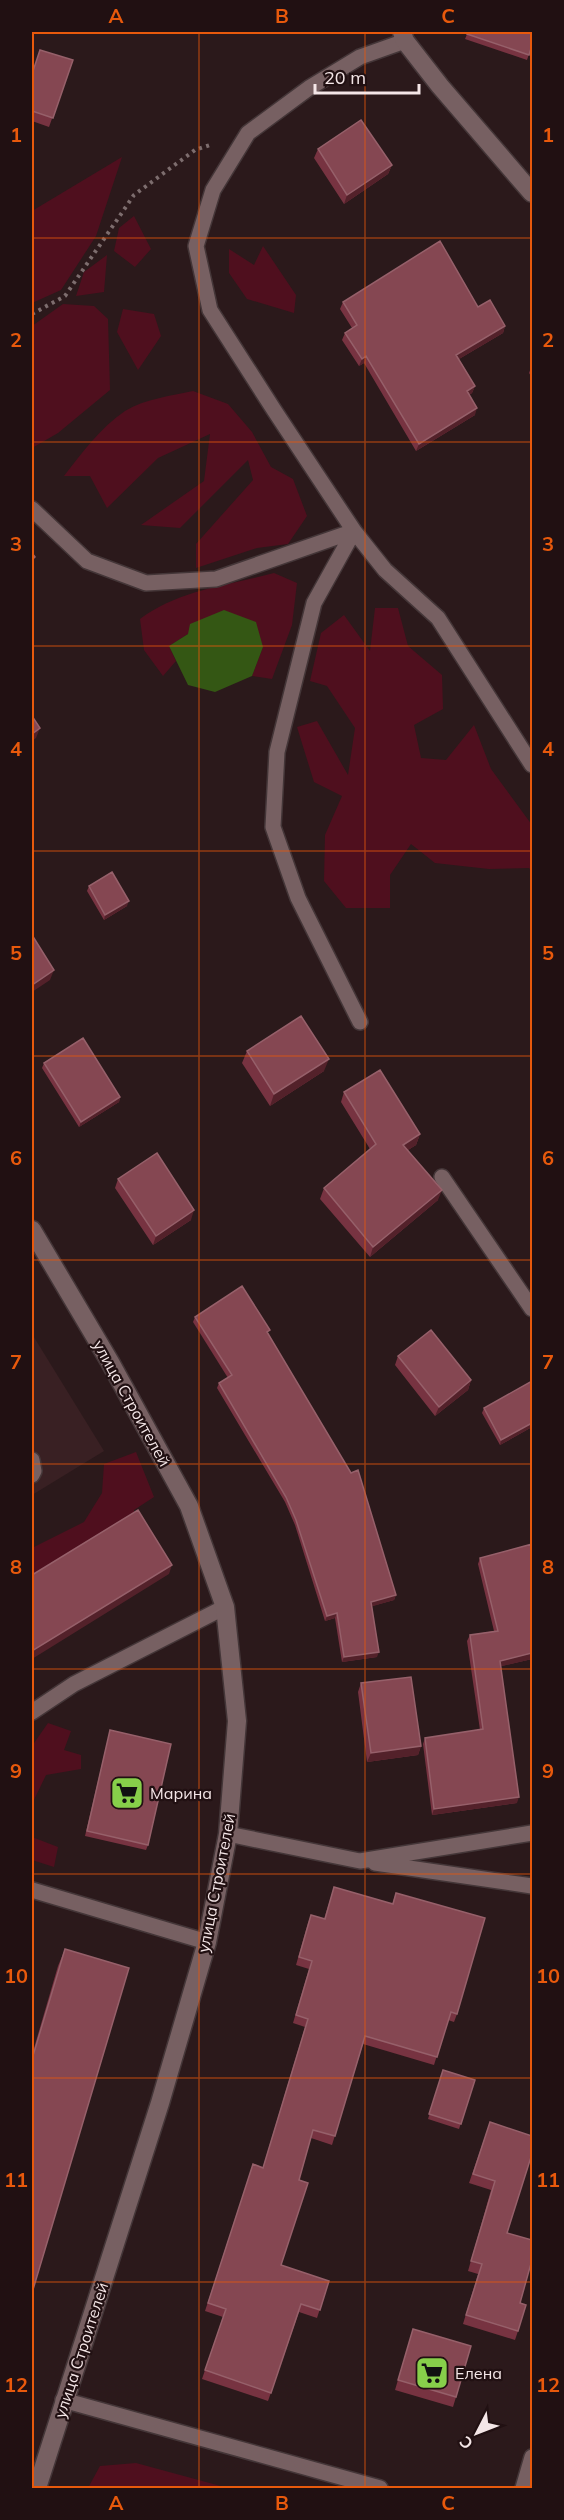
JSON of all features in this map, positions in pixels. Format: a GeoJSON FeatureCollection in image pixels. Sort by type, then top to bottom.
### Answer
{"type":"FeatureCollection","features":[{"type":"Feature","properties":{"kind":"street"},"geometry":{"type":"LineString","coordinates":[[404,36],[440,86],[532,193]]}},
{"type":"Feature","properties":{"kind":"street","name":"улица Строителей"},"geometry":{"type":"LineString","coordinates":[[32,1230],[110,1362],[189,1506],[225,1607],[237,1721],[228,1834],[207,1942],[156,2114],[63,2400],[38,2462],[36,2488]]}},
{"type":"Feature","properties":{"kind":"lane"},"geometry":{"type":"LineString","coordinates":[[404,36],[360,57],[309,88],[248,133],[213,190],[196,246],[210,310],[354,531],[385,570],[438,618],[532,765]]}},
{"type":"Feature","properties":{"kind":"lane"},"geometry":{"type":"LineString","coordinates":[[32,509],[87,561],[146,583],[216,579],[354,531]]}},
{"type":"Feature","properties":{"kind":"lane"},"geometry":{"type":"LineString","coordinates":[[354,531],[314,603],[277,752],[273,828],[298,898],[360,1022]]}},
{"type":"Feature","properties":{"kind":"lane"},"geometry":{"type":"LineString","coordinates":[[442,1177],[532,1309]]}},
{"type":"Feature","properties":{"kind":"lane"},"geometry":{"type":"LineString","coordinates":[[32,1460],[34,1471],[32,1475]]}},
{"type":"Feature","properties":{"kind":"lane"},"geometry":{"type":"LineString","coordinates":[[32,1712],[74,1684],[225,1607]]}},
{"type":"Feature","properties":{"kind":"lane"},"geometry":{"type":"LineString","coordinates":[[360,1861],[532,1833]]}},
{"type":"Feature","properties":{"kind":"lane"},"geometry":{"type":"LineString","coordinates":[[228,1834],[360,1861],[532,1886]]}},
{"type":"Feature","properties":{"kind":"lane"},"geometry":{"type":"LineString","coordinates":[[32,1890],[207,1942]]}},
{"type":"Feature","properties":{"kind":"lane"},"geometry":{"type":"LineString","coordinates":[[63,2400],[380,2488]]}},
{"type":"Feature","properties":{"kind":"lane"},"geometry":{"type":"LineString","coordinates":[[523,2488],[532,2457]]}},
{"type":"Feature","properties":{"kind":"path"},"geometry":{"type":"LineString","coordinates":[[32,314],[65,296],[134,195],[195,150],[248,133]]}},
{"type":"Feature","properties":{"kind":"shaded area"},"geometry":{"type":"Polygon","coordinates":[[[122,157],[96,236],[61,290],[32,303],[32,211],[122,157]]]}},
{"type":"Feature","properties":{"kind":"shaded area"},"geometry":{"type":"Polygon","coordinates":[[[134,216],[151,249],[135,267],[114,251],[119,228],[134,216]]]}},
{"type":"Feature","properties":{"kind":"shaded area"},"geometry":{"type":"Polygon","coordinates":[[[263,246],[296,295],[294,313],[247,299],[229,273],[229,249],[254,265],[263,246]]]}},
{"type":"Feature","properties":{"kind":"shaded area"},"geometry":{"type":"Polygon","coordinates":[[[107,255],[104,292],[76,296],[84,272],[107,255]]]}},
{"type":"Feature","properties":{"kind":"shaded area"},"geometry":{"type":"Polygon","coordinates":[[[63,304],[94,306],[108,319],[110,390],[58,433],[32,448],[32,326],[63,304]]]}},
{"type":"Feature","properties":{"kind":"shaded area"},"geometry":{"type":"Polygon","coordinates":[[[123,309],[154,314],[161,336],[138,370],[117,332],[123,309]]]}},
{"type":"Feature","properties":{"kind":"shaded area"},"geometry":{"type":"Polygon","coordinates":[[[193,391],[228,404],[252,432],[271,467],[293,479],[307,516],[288,544],[257,548],[196,568],[196,544],[253,480],[248,460],[180,528],[141,525],[204,481],[210,434],[158,458],[107,508],[90,476],[64,476],[99,433],[125,411],[149,401],[193,391]]]}},
{"type":"Feature","properties":{"kind":"shaded area"},"geometry":{"type":"Polygon","coordinates":[[[274,573],[297,583],[292,625],[272,679],[252,676],[263,647],[188,634],[169,646],[176,661],[163,676],[144,650],[140,619],[155,609],[187,595],[274,573]]]}},
{"type":"Feature","properties":{"kind":"shaded area"},"geometry":{"type":"Polygon","coordinates":[[[375,608],[398,608],[408,646],[442,675],[443,709],[414,725],[421,758],[446,760],[474,725],[491,769],[532,825],[532,871],[529,868],[489,869],[435,863],[411,844],[390,875],[390,908],[346,908],[324,881],[325,835],[342,796],[314,782],[297,727],[317,721],[348,775],[355,728],[327,686],[310,681],[321,633],[344,615],[370,651],[375,608]]]}},
{"type":"Feature","properties":{"kind":"shaded area"},"geometry":{"type":"Polygon","coordinates":[[[224,610],[256,622],[263,647],[252,676],[215,692],[188,685],[169,646],[188,634],[190,624],[224,610]]]}},
{"type":"Feature","properties":{"kind":"shaded area"},"geometry":{"type":"Polygon","coordinates":[[[32,1334],[104,1451],[32,1495],[32,1334]]]}},
{"type":"Feature","properties":{"kind":"shaded area"},"geometry":{"type":"Polygon","coordinates":[[[136,1452],[154,1497],[134,1510],[135,1519],[32,1583],[32,1548],[84,1522],[102,1493],[104,1464],[136,1452]]]}},
{"type":"Feature","properties":{"kind":"shaded area"},"geometry":{"type":"Polygon","coordinates":[[[48,1723],[71,1731],[64,1750],[81,1755],[81,1769],[46,1775],[32,1804],[32,1746],[48,1723]]]}},
{"type":"Feature","properties":{"kind":"shaded area"},"geometry":{"type":"Polygon","coordinates":[[[32,1837],[58,1847],[54,1867],[32,1860],[32,1837]]]}},
{"type":"Feature","properties":{"kind":"shaded area"},"geometry":{"type":"Polygon","coordinates":[[[136,2463],[228,2488],[88,2488],[100,2466],[136,2463]]]}},
{"type":"Feature","properties":{"kind":"building"},"geometry":{"type":"Polygon","coordinates":[[[468,32],[532,32],[532,45],[529,55],[467,34],[468,32]]]}},
{"type":"Feature","properties":{"kind":"building"},"geometry":{"type":"Polygon","coordinates":[[[40,50],[73,60],[53,118],[32,111],[32,71],[40,50]]]}},
{"type":"Feature","properties":{"kind":"building"},"geometry":{"type":"Polygon","coordinates":[[[361,120],[392,165],[347,195],[318,149],[361,120]]]}},
{"type":"Feature","properties":{"kind":"building"},"geometry":{"type":"Polygon","coordinates":[[[440,241],[478,307],[490,300],[505,326],[456,355],[475,386],[467,391],[477,408],[419,444],[366,356],[362,359],[345,333],[357,325],[343,302],[440,241]]]}},
{"type":"Feature","properties":{"kind":"building"},"geometry":{"type":"Polygon","coordinates":[[[32,716],[40,728],[32,734],[32,716]]]}},
{"type":"Feature","properties":{"kind":"building"},"geometry":{"type":"Polygon","coordinates":[[[112,872],[129,901],[105,915],[89,886],[112,872]]]}},
{"type":"Feature","properties":{"kind":"building"},"geometry":{"type":"Polygon","coordinates":[[[32,935],[54,970],[32,985],[32,935]]]}},
{"type":"Feature","properties":{"kind":"building"},"geometry":{"type":"Polygon","coordinates":[[[301,1016],[329,1059],[274,1094],[247,1051],[301,1016]]]}},
{"type":"Feature","properties":{"kind":"building"},"geometry":{"type":"Polygon","coordinates":[[[83,1038],[120,1097],[81,1122],[44,1063],[83,1038]]]}},
{"type":"Feature","properties":{"kind":"building"},"geometry":{"type":"Polygon","coordinates":[[[380,1070],[420,1134],[403,1145],[442,1190],[373,1247],[324,1188],[376,1144],[344,1092],[380,1070]]]}},
{"type":"Feature","properties":{"kind":"building"},"geometry":{"type":"Polygon","coordinates":[[[157,1153],[194,1210],[156,1236],[118,1179],[157,1153]]]}},
{"type":"Feature","properties":{"kind":"building"},"geometry":{"type":"Polygon","coordinates":[[[242,1286],[270,1330],[267,1332],[351,1473],[358,1470],[396,1595],[371,1602],[379,1652],[344,1657],[337,1613],[327,1616],[296,1520],[286,1497],[219,1383],[232,1375],[195,1317],[242,1286]]]}},
{"type":"Feature","properties":{"kind":"building"},"geometry":{"type":"Polygon","coordinates":[[[431,1330],[471,1380],[439,1407],[398,1356],[431,1330]]]}},
{"type":"Feature","properties":{"kind":"building"},"geometry":{"type":"Polygon","coordinates":[[[532,1381],[532,1423],[501,1440],[484,1408],[532,1381]]]}},
{"type":"Feature","properties":{"kind":"building"},"geometry":{"type":"Polygon","coordinates":[[[138,1510],[172,1565],[32,1651],[32,1575],[138,1510]]]}},
{"type":"Feature","properties":{"kind":"building"},"geometry":{"type":"Polygon","coordinates":[[[532,1544],[532,1653],[500,1661],[519,1797],[434,1809],[425,1738],[483,1729],[470,1635],[498,1631],[480,1558],[532,1544]]]}},
{"type":"Feature","properties":{"kind":"building"},"geometry":{"type":"Polygon","coordinates":[[[411,1677],[421,1746],[371,1753],[361,1683],[411,1677]]]}},
{"type":"Feature","properties":{"kind":"building","name":"Марина"},"geometry":{"type":"Polygon","coordinates":[[[110,1730],[171,1744],[148,1845],[87,1831],[110,1730]]]}},
{"type":"Feature","properties":{"kind":"building"},"geometry":{"type":"Polygon","coordinates":[[[334,1887],[393,1904],[396,1893],[485,1918],[457,2014],[451,2012],[437,2057],[365,2036],[335,2136],[313,2130],[299,2180],[308,2183],[281,2265],[329,2281],[320,2310],[301,2304],[271,2393],[205,2370],[226,2309],[208,2303],[253,2164],[263,2168],[308,2019],[296,2015],[312,1961],[299,1957],[311,1915],[325,1919],[334,1887]]]}},
{"type":"Feature","properties":{"kind":"building"},"geometry":{"type":"Polygon","coordinates":[[[65,1949],[129,1968],[32,2293],[32,2059],[65,1949]]]}},
{"type":"Feature","properties":{"kind":"building"},"geometry":{"type":"Polygon","coordinates":[[[443,2070],[475,2080],[461,2124],[429,2114],[443,2070]]]}},
{"type":"Feature","properties":{"kind":"building"},"geometry":{"type":"Polygon","coordinates":[[[490,2122],[532,2136],[532,2154],[507,2233],[532,2240],[532,2260],[520,2303],[526,2305],[518,2331],[466,2315],[482,2264],[471,2261],[495,2181],[473,2174],[490,2122]]]}},
{"type":"Feature","properties":{"kind":"building","name":"Елена"},"geometry":{"type":"Polygon","coordinates":[[[413,2329],[471,2346],[456,2397],[398,2380],[413,2329]]]}},
{"type":"Feature","properties":{"kind":"place","name":"Марина"},"geometry":{"type":"Point","coordinates":[127,1793]}},
{"type":"Feature","properties":{"kind":"place","name":"Елена"},"geometry":{"type":"Point","coordinates":[432,2373]}}]}
